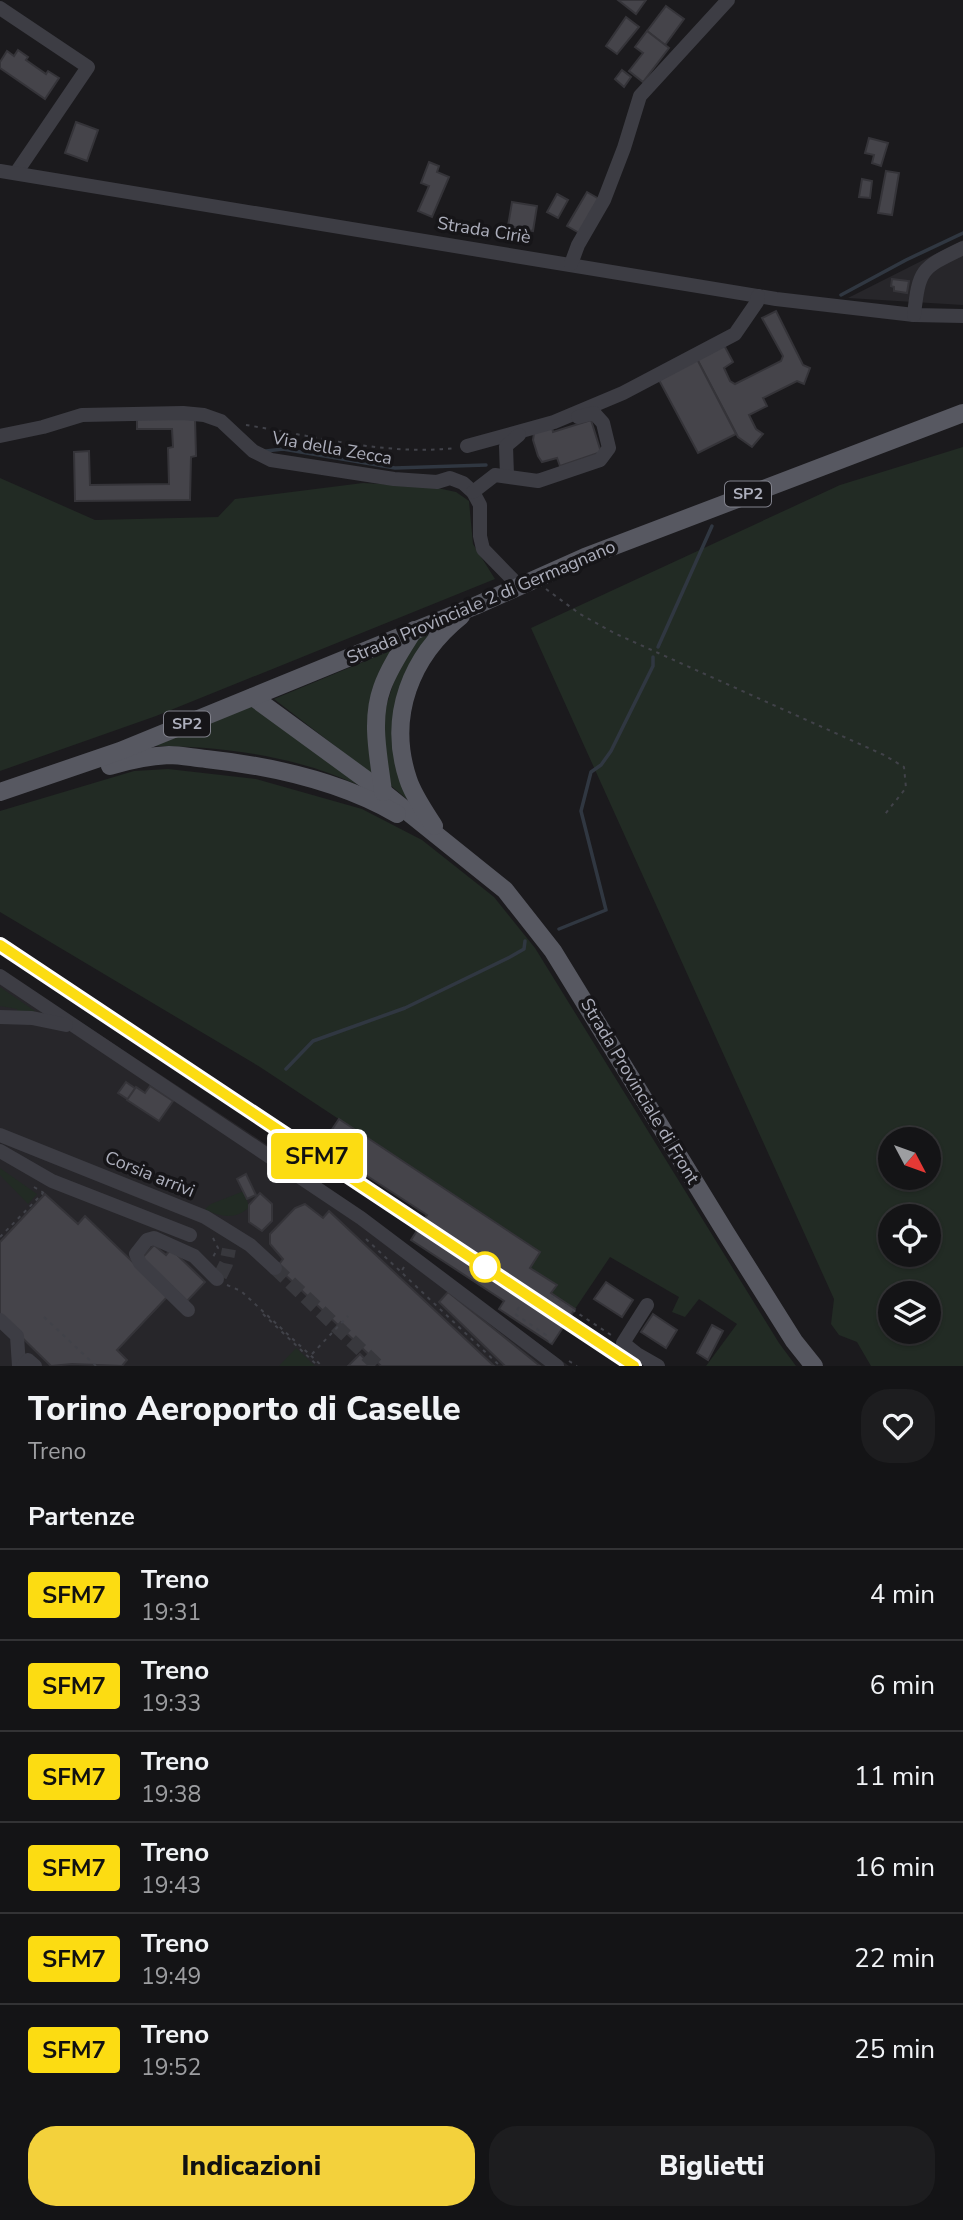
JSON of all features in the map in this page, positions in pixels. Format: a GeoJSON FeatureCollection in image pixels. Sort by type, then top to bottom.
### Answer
{"type":"FeatureCollection","features":[{"type":"Feature","properties":{"kind":"main road","name":"Strada Provinciale 2 di Germagnano"},"geometry":{"type":"LineString","coordinates":[[0,792],[120,751],[475,606],[585,557],[963,413]]}},
{"type":"Feature","properties":{"kind":"main road"},"geometry":{"type":"LineString","coordinates":[[441,838],[408,780],[400,742],[401,710],[408,684],[424,654],[446,628],[475,606]]}},
{"type":"Feature","properties":{"kind":"main road"},"geometry":{"type":"LineString","coordinates":[[383,792],[375,729],[381,689],[414,630]]}},
{"type":"Feature","properties":{"kind":"main road"},"geometry":{"type":"LineString","coordinates":[[253,697],[441,838]]}},
{"type":"Feature","properties":{"kind":"main road"},"geometry":{"type":"LineString","coordinates":[[0,799],[10,799],[131,760],[170,755],[236,762],[348,790],[386,807],[441,838]]}},
{"type":"Feature","properties":{"kind":"main road","name":"Strada Provinciale di Front"},"geometry":{"type":"LineString","coordinates":[[441,838],[505,890],[553,950],[726,1233],[794,1341],[814,1366]]}},
{"type":"Feature","properties":{"kind":"street"},"geometry":{"type":"LineString","coordinates":[[571,264],[578,245],[604,200],[640,96],[728,0]]}},
{"type":"Feature","properties":{"kind":"street"},"geometry":{"type":"LineString","coordinates":[[0,8],[88,67],[16,173]]}},
{"type":"Feature","properties":{"kind":"street","name":"Strada Ciriè"},"geometry":{"type":"LineString","coordinates":[[0,171],[811,304],[914,315],[963,316]]}},
{"type":"Feature","properties":{"kind":"street"},"geometry":{"type":"LineString","coordinates":[[914,315],[918,282],[931,263],[963,248]]}},
{"type":"Feature","properties":{"kind":"street"},"geometry":{"type":"LineString","coordinates":[[467,446],[554,422],[623,393],[694,357],[735,334],[757,302],[758,296]]}},
{"type":"Feature","properties":{"kind":"street"},"geometry":{"type":"LineString","coordinates":[[943,316],[963,309]]}},
{"type":"Feature","properties":{"kind":"street","name":"Via della Zecca"},"geometry":{"type":"LineString","coordinates":[[0,436],[82,415],[183,413],[221,421],[253,451],[271,460],[394,479],[437,482],[450,478],[463,483],[473,492]]}},
{"type":"Feature","properties":{"kind":"street"},"geometry":{"type":"LineString","coordinates":[[507,476],[506,446],[519,434],[594,413],[603,423],[609,448],[600,460],[538,481],[495,475],[473,492],[480,505],[483,549],[527,583]]}},
{"type":"Feature","properties":{"kind":"street"},"geometry":{"type":"LineString","coordinates":[[0,976],[277,1160],[561,1359]]}},
{"type":"Feature","properties":{"kind":"street"},"geometry":{"type":"LineString","coordinates":[[5,1018],[62,1023],[90,1035]]}},
{"type":"Feature","properties":{"kind":"street","name":"Corsia arrivi"},"geometry":{"type":"LineString","coordinates":[[0,1135],[205,1217],[250,1245],[275,1268]]}},
{"type":"Feature","properties":{"kind":"street"},"geometry":{"type":"LineString","coordinates":[[0,1151],[52,1181],[190,1235]]}},
{"type":"Feature","properties":{"kind":"street"},"geometry":{"type":"LineString","coordinates":[[188,1310],[140,1263],[136,1254],[147,1240],[154,1238],[194,1255],[218,1279]]}},
{"type":"Feature","properties":{"kind":"street"},"geometry":{"type":"LineString","coordinates":[[647,1305],[623,1343],[658,1366]]}},
{"type":"Feature","properties":{"kind":"street"},"geometry":{"type":"LineString","coordinates":[[0,1320],[17,1336],[21,1366]]}},
{"type":"Feature","properties":{"kind":"street"},"geometry":{"type":"LineString","coordinates":[[21,1366],[28,1360],[34,1366]]}},
{"type":"Feature","properties":{"kind":"path"},"geometry":{"type":"LineString","coordinates":[[247,425],[392,449],[429,451],[467,446]]}},
{"type":"Feature","properties":{"kind":"path"},"geometry":{"type":"LineString","coordinates":[[527,583],[614,633],[884,755],[904,767],[906,788],[885,814]]}},
{"type":"Feature","properties":{"kind":"path"},"geometry":{"type":"LineString","coordinates":[[0,1237],[43,1192]]}},
{"type":"Feature","properties":{"kind":"path"},"geometry":{"type":"LineString","coordinates":[[364,1237],[500,1366]]}},
{"type":"Feature","properties":{"kind":"path"},"geometry":{"type":"LineString","coordinates":[[401,1272],[412,1255]]}},
{"type":"Feature","properties":{"kind":"path"},"geometry":{"type":"LineString","coordinates":[[547,1301],[550,1295],[623,1343]]}},
{"type":"Feature","properties":{"kind":"path"},"geometry":{"type":"LineString","coordinates":[[519,1307],[514,1314],[546,1335],[561,1359],[577,1366]]}},
{"type":"Feature","properties":{"kind":"path"},"geometry":{"type":"LineString","coordinates":[[309,1357],[348,1316]]}},
{"type":"Feature","properties":{"kind":"path"},"geometry":{"type":"LineString","coordinates":[[44,1317],[96,1366]]}},
{"type":"Feature","properties":{"kind":"shaded area"},"geometry":{"type":"Polygon","coordinates":[[[963,240],[963,305],[848,298],[963,240]]]}},
{"type":"Feature","properties":{"kind":"shaded area"},"geometry":{"type":"Polygon","coordinates":[[[963,447],[963,1366],[871,1366],[857,1342],[839,1335],[831,1324],[834,1299],[531,628],[840,485],[963,447]]]}},
{"type":"Feature","properties":{"kind":"shaded area"},"geometry":{"type":"Polygon","coordinates":[[[0,478],[95,520],[218,517],[235,499],[363,483],[433,487],[456,492],[469,501],[473,544],[495,579],[156,716],[0,771],[0,478]]]}},
{"type":"Feature","properties":{"kind":"shaded area"},"geometry":{"type":"Polygon","coordinates":[[[433,633],[402,682],[413,804],[390,785],[385,754],[384,713],[396,675],[418,638],[433,633]]]}},
{"type":"Feature","properties":{"kind":"shaded area"},"geometry":{"type":"Polygon","coordinates":[[[392,650],[374,776],[274,699],[392,650]]]}},
{"type":"Feature","properties":{"kind":"shaded area"},"geometry":{"type":"Polygon","coordinates":[[[253,706],[364,787],[314,768],[249,753],[209,748],[149,746],[253,706]]]}},
{"type":"Feature","properties":{"kind":"shaded area"},"geometry":{"type":"Polygon","coordinates":[[[168,769],[256,779],[362,809],[422,840],[494,897],[535,948],[779,1343],[796,1366],[706,1366],[737,1324],[699,1299],[685,1317],[672,1312],[679,1297],[610,1257],[575,1309],[551,1293],[556,1285],[530,1268],[540,1252],[260,1067],[0,912],[0,811],[134,771],[168,769]]]}},
{"type":"Feature","properties":{"kind":"shaded area"},"geometry":{"type":"Polygon","coordinates":[[[0,969],[290,1160],[569,1366],[0,1366],[0,969]]]}},
{"type":"Feature","properties":{"kind":"shaded area"},"geometry":{"type":"Polygon","coordinates":[[[0,987],[35,1011],[34,1014],[0,1006],[0,987]]]}},
{"type":"Feature","properties":{"kind":"shaded area"},"geometry":{"type":"Polygon","coordinates":[[[0,1168],[37,1194],[28,1204],[0,1175],[0,1168]]]}},
{"type":"Feature","properties":{"kind":"shaded area"},"geometry":{"type":"Polygon","coordinates":[[[244,1191],[249,1207],[239,1214],[222,1215],[205,1209],[211,1204],[244,1191]]]}},
{"type":"Feature","properties":{"kind":"shaded area"},"geometry":{"type":"Polygon","coordinates":[[[296,1348],[315,1366],[279,1366],[296,1348]]]}},
{"type":"Feature","properties":{"kind":"building"},"geometry":{"type":"Polygon","coordinates":[[[618,0],[646,0],[636,14],[618,0]]]}},
{"type":"Feature","properties":{"kind":"building"},"geometry":{"type":"Polygon","coordinates":[[[666,6],[684,19],[665,45],[647,31],[666,6]]]}},
{"type":"Feature","properties":{"kind":"building"},"geometry":{"type":"Polygon","coordinates":[[[626,17],[639,27],[617,54],[606,46],[626,17]]]}},
{"type":"Feature","properties":{"kind":"building"},"geometry":{"type":"Polygon","coordinates":[[[647,31],[669,48],[643,82],[629,71],[643,53],[635,47],[647,31]]]}},
{"type":"Feature","properties":{"kind":"building"},"geometry":{"type":"Polygon","coordinates":[[[18,50],[28,57],[26,60],[46,74],[48,71],[59,78],[45,99],[0,68],[0,62],[7,51],[14,56],[18,50]]]}},
{"type":"Feature","properties":{"kind":"building"},"geometry":{"type":"Polygon","coordinates":[[[622,70],[631,77],[624,87],[615,79],[622,70]]]}},
{"type":"Feature","properties":{"kind":"building"},"geometry":{"type":"Polygon","coordinates":[[[76,122],[98,130],[87,161],[65,153],[76,122]]]}},
{"type":"Feature","properties":{"kind":"building"},"geometry":{"type":"Polygon","coordinates":[[[869,138],[888,143],[881,166],[872,163],[874,155],[865,153],[869,138]]]}},
{"type":"Feature","properties":{"kind":"building"},"geometry":{"type":"Polygon","coordinates":[[[429,162],[439,166],[437,172],[449,177],[432,217],[418,211],[429,186],[421,183],[429,162]]]}},
{"type":"Feature","properties":{"kind":"building"},"geometry":{"type":"Polygon","coordinates":[[[886,171],[899,173],[892,215],[878,213],[886,171]]]}},
{"type":"Feature","properties":{"kind":"building"},"geometry":{"type":"Polygon","coordinates":[[[862,179],[872,181],[870,198],[859,197],[862,179]]]}},
{"type":"Feature","properties":{"kind":"building"},"geometry":{"type":"Polygon","coordinates":[[[587,192],[601,200],[581,234],[567,226],[587,192]]]}},
{"type":"Feature","properties":{"kind":"building"},"geometry":{"type":"Polygon","coordinates":[[[557,194],[568,200],[558,218],[547,212],[557,194]]]}},
{"type":"Feature","properties":{"kind":"building"},"geometry":{"type":"Polygon","coordinates":[[[512,202],[537,206],[533,231],[508,226],[512,202]]]}},
{"type":"Feature","properties":{"kind":"building"},"geometry":{"type":"Polygon","coordinates":[[[892,279],[909,281],[907,293],[894,291],[891,286],[892,279]]]}},
{"type":"Feature","properties":{"kind":"building"},"geometry":{"type":"Polygon","coordinates":[[[776,311],[803,365],[810,368],[804,384],[797,381],[763,398],[767,406],[749,415],[756,429],[763,434],[752,447],[738,437],[697,359],[724,345],[733,362],[724,368],[730,381],[735,384],[781,361],[783,356],[762,318],[776,311]]]}},
{"type":"Feature","properties":{"kind":"building"},"geometry":{"type":"Polygon","coordinates":[[[697,359],[736,434],[698,453],[659,380],[697,359]]]}},
{"type":"Feature","properties":{"kind":"building"},"geometry":{"type":"Polygon","coordinates":[[[137,416],[195,418],[196,456],[191,457],[190,500],[75,501],[74,452],[89,451],[90,485],[169,484],[168,448],[173,447],[172,429],[137,429],[137,416]]]}},
{"type":"Feature","properties":{"kind":"building"},"geometry":{"type":"Polygon","coordinates":[[[591,420],[601,452],[560,466],[557,458],[542,462],[533,440],[534,433],[552,427],[553,432],[591,420]]]}},
{"type":"Feature","properties":{"kind":"building"},"geometry":{"type":"Polygon","coordinates":[[[126,1082],[139,1091],[132,1102],[118,1093],[126,1082]]]}},
{"type":"Feature","properties":{"kind":"building"},"geometry":{"type":"Polygon","coordinates":[[[150,1086],[173,1101],[159,1121],[127,1100],[136,1087],[145,1093],[150,1086]]]}},
{"type":"Feature","properties":{"kind":"building"},"geometry":{"type":"Polygon","coordinates":[[[339,1119],[540,1252],[530,1268],[557,1285],[551,1293],[575,1309],[552,1344],[499,1309],[504,1301],[411,1240],[427,1215],[321,1146],[339,1119]]]}},
{"type":"Feature","properties":{"kind":"building"},"geometry":{"type":"Polygon","coordinates":[[[246,1174],[256,1195],[247,1199],[237,1179],[246,1174]]]}},
{"type":"Feature","properties":{"kind":"building"},"geometry":{"type":"Polygon","coordinates":[[[260,1193],[272,1204],[272,1221],[262,1231],[249,1222],[249,1205],[260,1193]]]}},
{"type":"Feature","properties":{"kind":"building"},"geometry":{"type":"Polygon","coordinates":[[[45,1194],[78,1224],[85,1216],[168,1296],[117,1350],[127,1360],[122,1366],[51,1366],[0,1316],[0,1242],[45,1194]]]}},
{"type":"Feature","properties":{"kind":"building"},"geometry":{"type":"Polygon","coordinates":[[[305,1204],[323,1218],[329,1211],[494,1366],[381,1366],[277,1267],[283,1259],[270,1244],[270,1234],[295,1208],[305,1204]]]}},
{"type":"Feature","properties":{"kind":"building"},"geometry":{"type":"Polygon","coordinates":[[[154,1245],[166,1255],[171,1249],[205,1282],[187,1301],[142,1258],[154,1245]]]}},
{"type":"Feature","properties":{"kind":"building"},"geometry":{"type":"Polygon","coordinates":[[[606,1282],[633,1300],[622,1317],[594,1299],[606,1282]]]}},
{"type":"Feature","properties":{"kind":"building"},"geometry":{"type":"Polygon","coordinates":[[[448,1292],[540,1366],[505,1366],[439,1302],[448,1292]]]}},
{"type":"Feature","properties":{"kind":"building"},"geometry":{"type":"Polygon","coordinates":[[[653,1314],[677,1330],[666,1348],[641,1332],[653,1314]]]}},
{"type":"Feature","properties":{"kind":"building"},"geometry":{"type":"Polygon","coordinates":[[[712,1325],[723,1331],[708,1360],[697,1353],[712,1325]]]}},
{"type":"Feature","properties":{"kind":"building"},"geometry":{"type":"Polygon","coordinates":[[[360,1354],[372,1366],[348,1366],[360,1354]]]}},
{"type":"Feature","properties":{"kind":"waterway"},"geometry":{"type":"LineString","coordinates":[[841,295],[963,233]]}},
{"type":"Feature","properties":{"kind":"waterway"},"geometry":{"type":"LineString","coordinates":[[266,451],[283,449],[395,468],[486,465]]}},
{"type":"Feature","properties":{"kind":"waterway"},"geometry":{"type":"LineString","coordinates":[[658,647],[712,526]]}},
{"type":"Feature","properties":{"kind":"waterway"},"geometry":{"type":"LineString","coordinates":[[559,929],[606,910],[581,811],[591,772],[601,765],[611,751],[653,666],[653,657]]}},
{"type":"Feature","properties":{"kind":"waterway"},"geometry":{"type":"LineString","coordinates":[[286,1069],[313,1041],[405,1008],[510,957],[524,949],[525,941]]}},
{"type":"Feature","properties":{"kind":"tunnel"},"geometry":{"type":"LineString","coordinates":[[220,1276],[229,1249]]}},
{"type":"Feature","properties":{"kind":"tunnel"},"geometry":{"type":"LineString","coordinates":[[275,1268],[378,1366]]}},
{"type":"Feature","properties":{"kind":"railway"},"geometry":{"type":"LineString","coordinates":[[0,945],[634,1366]]}},
{"type":"Feature","properties":{"kind":"train","name":"SFM7"},"geometry":{"type":"LineString","coordinates":[[0,945],[634,1366]]}}]}
